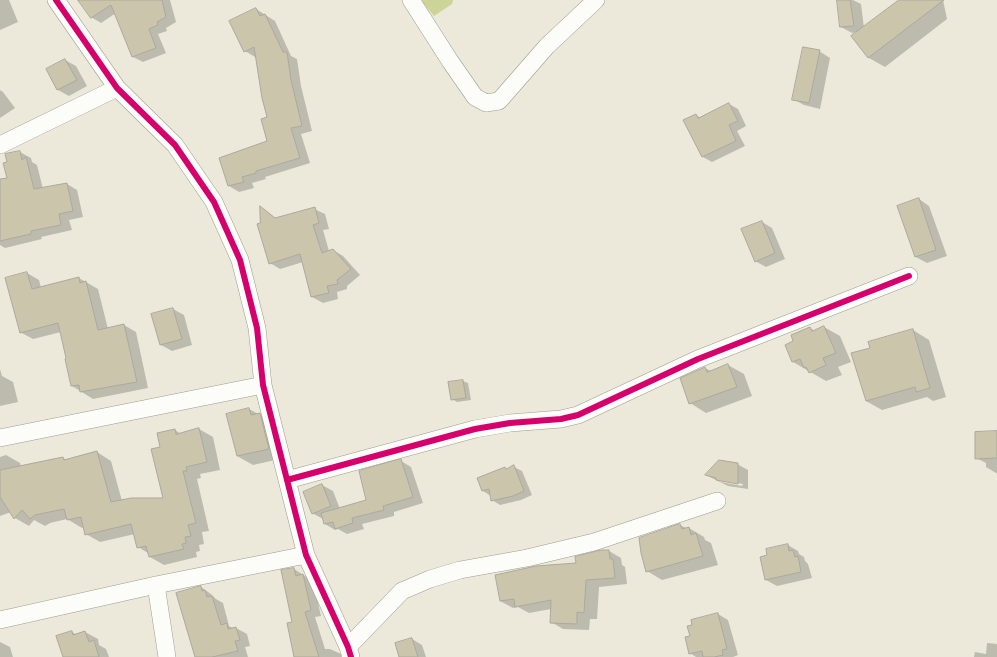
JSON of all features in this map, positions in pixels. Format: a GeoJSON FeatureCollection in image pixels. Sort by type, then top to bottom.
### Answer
{"type":"FeatureCollection","features":[{"type":"Feature","properties":{"kind":"street"},"geometry":{"type":"LineString","coordinates":[[56,0],[117,88],[175,145],[214,202],[240,260],[257,328],[263,385],[306,554],[350,652],[402,591],[430,579],[460,570],[527,558],[594,542],[717,501]]}},
{"type":"Feature","properties":{"kind":"street"},"geometry":{"type":"LineString","coordinates":[[411,0],[475,97],[486,103],[499,101],[547,46],[596,0]]}},
{"type":"Feature","properties":{"kind":"street"},"geometry":{"type":"LineString","coordinates":[[0,145],[117,88]]}},
{"type":"Feature","properties":{"kind":"street"},"geometry":{"type":"LineString","coordinates":[[287,480],[476,429],[510,423],[561,419],[578,416],[698,359],[909,276]]}},
{"type":"Feature","properties":{"kind":"street"},"geometry":{"type":"LineString","coordinates":[[0,438],[263,385]]}},
{"type":"Feature","properties":{"kind":"street"},"geometry":{"type":"LineString","coordinates":[[0,620],[156,585],[306,554]]}},
{"type":"Feature","properties":{"kind":"street"},"geometry":{"type":"LineString","coordinates":[[156,585],[167,657]]}},
{"type":"Feature","properties":{"kind":"green space"},"geometry":{"type":"Polygon","coordinates":[[[422,0],[453,0],[452,4],[434,16],[422,0]]]}},
{"type":"Feature","properties":{"kind":"building"},"geometry":{"type":"Polygon","coordinates":[[[78,0],[162,0],[166,17],[157,22],[158,25],[149,29],[156,48],[132,57],[111,5],[91,18],[78,0]]]}},
{"type":"Feature","properties":{"kind":"building"},"geometry":{"type":"Polygon","coordinates":[[[837,0],[850,0],[854,26],[840,27],[837,0]]]}},
{"type":"Feature","properties":{"kind":"building"},"geometry":{"type":"Polygon","coordinates":[[[899,0],[944,0],[868,58],[851,36],[899,0]]]}},
{"type":"Feature","properties":{"kind":"building"},"geometry":{"type":"Polygon","coordinates":[[[256,8],[260,16],[265,14],[283,52],[287,52],[291,80],[302,126],[291,128],[300,158],[256,171],[256,173],[242,177],[244,182],[228,186],[219,158],[267,141],[261,119],[267,117],[262,98],[254,47],[244,52],[229,21],[256,8]]]}},
{"type":"Feature","properties":{"kind":"building"},"geometry":{"type":"Polygon","coordinates":[[[803,47],[820,50],[809,103],[792,100],[803,47]]]}},
{"type":"Feature","properties":{"kind":"building"},"geometry":{"type":"Polygon","coordinates":[[[65,59],[77,80],[57,90],[46,69],[65,59]]]}},
{"type":"Feature","properties":{"kind":"building"},"geometry":{"type":"Polygon","coordinates":[[[729,103],[738,121],[729,125],[736,141],[702,157],[683,120],[696,114],[698,118],[729,103]]]}},
{"type":"Feature","properties":{"kind":"building"},"geometry":{"type":"Polygon","coordinates":[[[20,151],[22,160],[26,157],[34,189],[67,183],[73,211],[59,214],[61,225],[31,231],[31,234],[0,241],[0,179],[7,178],[3,163],[7,162],[5,154],[20,151]]]}},
{"type":"Feature","properties":{"kind":"building"},"geometry":{"type":"Polygon","coordinates":[[[919,198],[936,250],[915,257],[897,206],[919,198]]]}},
{"type":"Feature","properties":{"kind":"building"},"geometry":{"type":"Polygon","coordinates":[[[260,206],[275,218],[315,207],[319,223],[313,225],[322,253],[333,249],[351,269],[337,280],[338,284],[327,286],[329,293],[311,297],[300,254],[269,264],[257,224],[260,223],[260,206]]]}},
{"type":"Feature","properties":{"kind":"building"},"geometry":{"type":"Polygon","coordinates":[[[762,221],[775,253],[755,262],[741,229],[762,221]]]}},
{"type":"Feature","properties":{"kind":"building"},"geometry":{"type":"Polygon","coordinates":[[[27,272],[32,289],[79,277],[80,283],[86,281],[98,330],[124,324],[137,382],[80,392],[79,385],[71,386],[58,323],[20,333],[5,278],[27,272]]]}},
{"type":"Feature","properties":{"kind":"building"},"geometry":{"type":"Polygon","coordinates":[[[173,308],[182,339],[160,345],[151,314],[173,308]]]}},
{"type":"Feature","properties":{"kind":"building"},"geometry":{"type":"Polygon","coordinates":[[[824,326],[836,353],[823,358],[826,365],[809,373],[806,367],[804,368],[800,359],[792,362],[785,345],[793,341],[791,335],[810,327],[812,331],[824,326]]]}},
{"type":"Feature","properties":{"kind":"building"},"geometry":{"type":"Polygon","coordinates":[[[913,329],[930,388],[916,392],[915,387],[866,401],[851,353],[870,348],[868,342],[913,329]]]}},
{"type":"Feature","properties":{"kind":"building"},"geometry":{"type":"Polygon","coordinates":[[[728,364],[737,387],[689,404],[680,378],[705,367],[707,372],[728,364]]]}},
{"type":"Feature","properties":{"kind":"building"},"geometry":{"type":"Polygon","coordinates":[[[463,380],[466,398],[451,400],[448,382],[463,380]]]}},
{"type":"Feature","properties":{"kind":"building"},"geometry":{"type":"Polygon","coordinates":[[[249,408],[251,415],[260,413],[269,449],[237,456],[226,414],[249,408]]]}},
{"type":"Feature","properties":{"kind":"building"},"geometry":{"type":"Polygon","coordinates":[[[199,428],[207,462],[186,467],[187,471],[183,471],[196,523],[188,525],[191,536],[185,537],[186,543],[182,544],[184,549],[149,557],[146,546],[137,548],[131,524],[85,535],[81,517],[67,520],[64,509],[35,515],[30,519],[22,510],[14,519],[0,497],[0,470],[63,457],[64,460],[97,451],[111,502],[131,498],[163,498],[151,449],[160,447],[157,433],[175,429],[176,434],[199,428]]]}},
{"type":"Feature","properties":{"kind":"building"},"geometry":{"type":"Polygon","coordinates":[[[997,431],[997,458],[975,459],[975,432],[997,431]]]}},
{"type":"Feature","properties":{"kind":"building"},"geometry":{"type":"Polygon","coordinates":[[[401,459],[413,497],[383,506],[384,510],[352,518],[353,523],[335,529],[333,522],[324,524],[321,513],[366,500],[359,471],[401,459]]]}},
{"type":"Feature","properties":{"kind":"building"},"geometry":{"type":"Polygon","coordinates":[[[719,460],[738,463],[738,484],[716,480],[716,478],[705,475],[719,460]]]}},
{"type":"Feature","properties":{"kind":"building"},"geometry":{"type":"Polygon","coordinates":[[[514,465],[524,491],[513,496],[491,501],[489,489],[482,491],[477,478],[514,465]]]}},
{"type":"Feature","properties":{"kind":"building"},"geometry":{"type":"Polygon","coordinates":[[[322,484],[331,506],[312,514],[303,492],[322,484]]]}},
{"type":"Feature","properties":{"kind":"building"},"geometry":{"type":"Polygon","coordinates":[[[680,524],[682,529],[689,527],[691,535],[696,533],[703,556],[646,572],[639,538],[680,524]]]}},
{"type":"Feature","properties":{"kind":"building"},"geometry":{"type":"Polygon","coordinates":[[[788,544],[789,551],[793,550],[795,557],[798,556],[801,572],[765,580],[760,557],[767,555],[766,549],[788,544]]]}},
{"type":"Feature","properties":{"kind":"building"},"geometry":{"type":"Polygon","coordinates":[[[601,550],[609,550],[610,559],[613,559],[615,578],[586,580],[584,613],[577,612],[577,624],[550,623],[551,600],[515,607],[514,599],[500,601],[495,575],[536,566],[576,563],[575,557],[601,550]]]}},
{"type":"Feature","properties":{"kind":"building"},"geometry":{"type":"Polygon","coordinates":[[[294,568],[296,576],[303,574],[311,610],[305,612],[319,657],[294,657],[287,623],[292,622],[281,570],[294,568]]]}},
{"type":"Feature","properties":{"kind":"building"},"geometry":{"type":"Polygon","coordinates":[[[201,586],[202,591],[205,590],[207,597],[212,596],[221,625],[227,623],[228,629],[236,627],[240,640],[235,641],[238,651],[212,657],[195,657],[176,593],[201,586]]]}},
{"type":"Feature","properties":{"kind":"building"},"geometry":{"type":"Polygon","coordinates":[[[718,613],[727,649],[722,650],[723,655],[703,657],[702,651],[689,654],[685,637],[690,636],[687,626],[692,625],[691,620],[718,613]]]}},
{"type":"Feature","properties":{"kind":"building"},"geometry":{"type":"Polygon","coordinates":[[[72,631],[73,635],[85,631],[89,642],[94,640],[99,657],[63,657],[56,636],[72,631]]]}},
{"type":"Feature","properties":{"kind":"building"},"geometry":{"type":"Polygon","coordinates":[[[412,638],[418,657],[399,657],[395,643],[412,638]]]}},
{"type":"Feature","properties":{"kind":"cycle path"},"geometry":{"type":"LineString","coordinates":[[56,0],[117,88],[175,145],[214,202],[240,260],[257,328],[263,385],[306,555],[348,647],[351,657]]}},
{"type":"Feature","properties":{"kind":"cycle path"},"geometry":{"type":"LineString","coordinates":[[287,480],[475,429],[510,423],[561,419],[578,415],[698,359],[909,276]]}}]}
